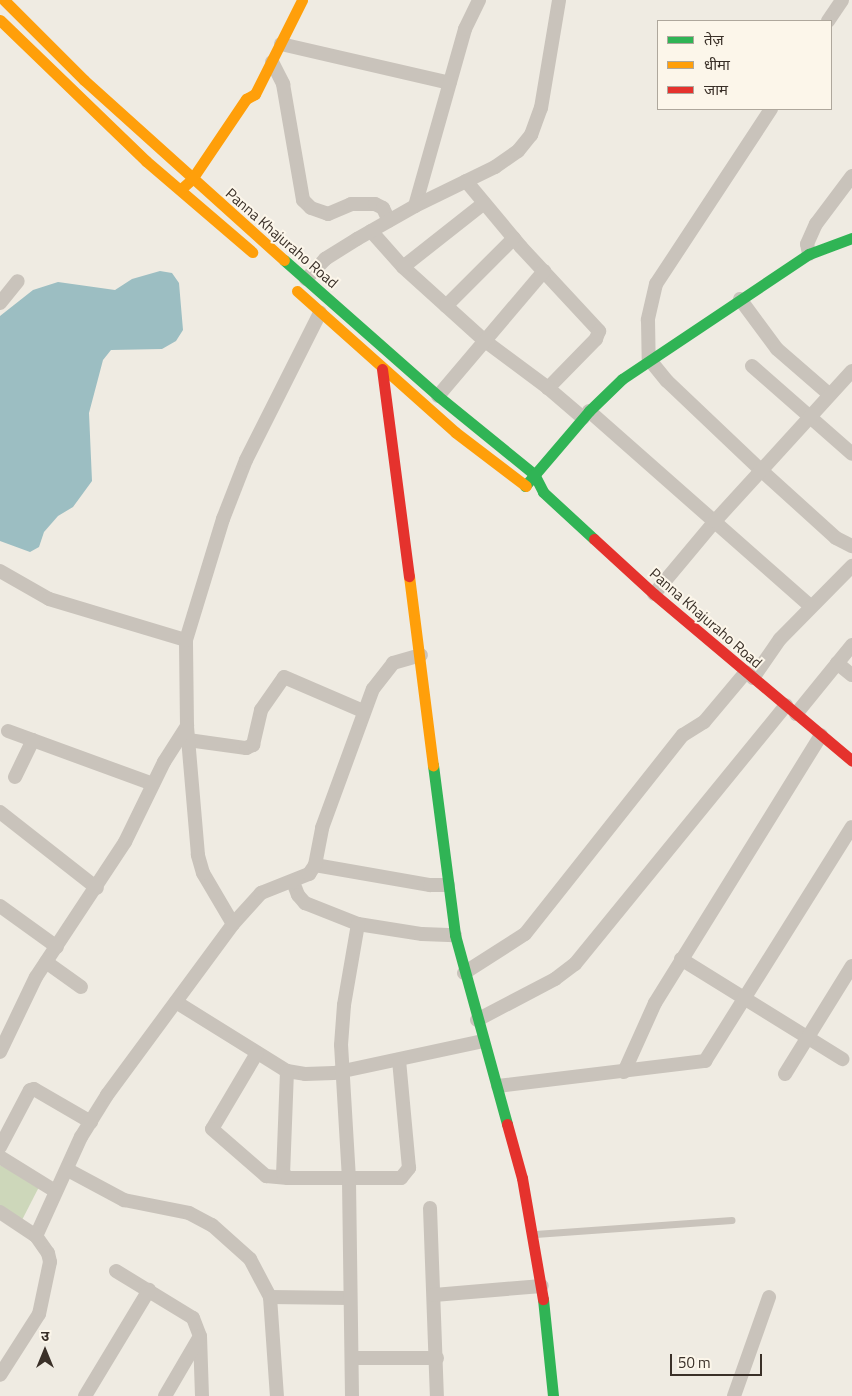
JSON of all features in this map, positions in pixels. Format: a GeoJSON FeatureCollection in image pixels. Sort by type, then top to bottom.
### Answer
{"type":"FeatureCollection","features":[{"type":"Feature","properties":{"kind":"main road","name":"Panna Khajuraho Road"},"geometry":{"type":"LineString","coordinates":[[4,0],[84,80],[192,179],[438,396],[534,474],[543,492],[654,594],[852,762]]}},
{"type":"Feature","properties":{"kind":"main road"},"geometry":{"type":"LineString","coordinates":[[246,99],[246,89],[290,0]]}},
{"type":"Feature","properties":{"kind":"main road"},"geometry":{"type":"LineString","coordinates":[[180,191],[192,179],[246,99],[255,94],[302,0]]}},
{"type":"Feature","properties":{"kind":"main road","name":"Panna Khajuraho Road"},"geometry":{"type":"LineString","coordinates":[[0,20],[96,115],[180,191],[260,258]]}},
{"type":"Feature","properties":{"kind":"main road"},"geometry":{"type":"LineString","coordinates":[[525,486],[586,414],[649,359],[809,254],[852,238]]}},
{"type":"Feature","properties":{"kind":"main road","name":"Panna Khajuraho Road"},"geometry":{"type":"LineString","coordinates":[[288,282],[320,313],[454,432],[525,486],[543,492]]}},
{"type":"Feature","properties":{"kind":"main road"},"geometry":{"type":"LineString","coordinates":[[382,369],[421,655],[455,935],[522,1178],[542,1286],[553,1396]]}},
{"type":"Feature","properties":{"kind":"street"},"geometry":{"type":"LineString","coordinates":[[415,206],[465,29],[479,0]]}},
{"type":"Feature","properties":{"kind":"street"},"geometry":{"type":"LineString","coordinates":[[306,279],[325,259],[371,231],[415,206],[503,162],[518,151],[531,135],[541,108],[559,0]]}},
{"type":"Feature","properties":{"kind":"street"},"geometry":{"type":"LineString","coordinates":[[829,20],[842,0]]}},
{"type":"Feature","properties":{"kind":"street"},"geometry":{"type":"LineString","coordinates":[[281,44],[450,83]]}},
{"type":"Feature","properties":{"kind":"street"},"geometry":{"type":"LineString","coordinates":[[272,62],[283,84],[303,200],[311,208],[328,214],[351,204],[375,204],[383,208],[389,221]]}},
{"type":"Feature","properties":{"kind":"street"},"geometry":{"type":"LineString","coordinates":[[770,110],[656,284],[648,320],[649,359],[667,381],[762,472],[836,538],[852,546]]}},
{"type":"Feature","properties":{"kind":"street"},"geometry":{"type":"LineString","coordinates":[[809,254],[807,244],[816,224],[852,176]]}},
{"type":"Feature","properties":{"kind":"street"},"geometry":{"type":"LineString","coordinates":[[466,181],[514,238],[599,331],[596,339],[548,388]]}},
{"type":"Feature","properties":{"kind":"street"},"geometry":{"type":"LineString","coordinates":[[403,267],[484,203]]}},
{"type":"Feature","properties":{"kind":"street"},"geometry":{"type":"LineString","coordinates":[[371,231],[403,267],[485,341],[586,414],[715,521],[810,606]]}},
{"type":"Feature","properties":{"kind":"street"},"geometry":{"type":"LineString","coordinates":[[446,306],[514,238]]}},
{"type":"Feature","properties":{"kind":"street"},"geometry":{"type":"LineString","coordinates":[[438,396],[544,271]]}},
{"type":"Feature","properties":{"kind":"street"},"geometry":{"type":"LineString","coordinates":[[0,303],[18,281]]}},
{"type":"Feature","properties":{"kind":"street"},"geometry":{"type":"LineString","coordinates":[[740,299],[777,349],[829,394]]}},
{"type":"Feature","properties":{"kind":"street"},"geometry":{"type":"LineString","coordinates":[[233,924],[203,873],[198,855],[187,726],[186,640],[223,519],[246,460],[320,313]]}},
{"type":"Feature","properties":{"kind":"street"},"geometry":{"type":"LineString","coordinates":[[752,366],[852,454]]}},
{"type":"Feature","properties":{"kind":"street"},"geometry":{"type":"LineString","coordinates":[[654,594],[715,521],[762,472],[811,418],[829,394],[852,371]]}},
{"type":"Feature","properties":{"kind":"street"},"geometry":{"type":"LineString","coordinates":[[464,973],[525,934],[683,735],[704,722],[749,675],[810,606],[852,566]]}},
{"type":"Feature","properties":{"kind":"street"},"geometry":{"type":"LineString","coordinates":[[0,571],[58,602],[186,640]]}},
{"type":"Feature","properties":{"kind":"street"},"geometry":{"type":"LineString","coordinates":[[477,1020],[555,979],[575,964],[791,709],[838,663],[852,645]]}},
{"type":"Feature","properties":{"kind":"street"},"geometry":{"type":"LineString","coordinates":[[36,1236],[55,1191],[68,1170],[91,1122],[233,924],[261,894],[309,874],[314,865],[322,828],[363,711],[373,689],[393,663],[421,655]]}},
{"type":"Feature","properties":{"kind":"street"},"geometry":{"type":"LineString","coordinates":[[838,663],[852,675]]}},
{"type":"Feature","properties":{"kind":"street"},"geometry":{"type":"LineString","coordinates":[[188,740],[246,748],[253,746],[261,710],[284,677],[363,711]]}},
{"type":"Feature","properties":{"kind":"street"},"geometry":{"type":"LineString","coordinates":[[0,1052],[46,962],[97,888],[125,842],[153,784],[187,726]]}},
{"type":"Feature","properties":{"kind":"street"},"geometry":{"type":"LineString","coordinates":[[8,731],[153,784]]}},
{"type":"Feature","properties":{"kind":"street"},"geometry":{"type":"LineString","coordinates":[[624,1072],[654,1003],[821,735]]}},
{"type":"Feature","properties":{"kind":"street"},"geometry":{"type":"LineString","coordinates":[[15,777],[34,740]]}},
{"type":"Feature","properties":{"kind":"street"},"geometry":{"type":"LineString","coordinates":[[0,812],[97,888]]}},
{"type":"Feature","properties":{"kind":"street"},"geometry":{"type":"LineString","coordinates":[[498,1086],[705,1061],[852,827]]}},
{"type":"Feature","properties":{"kind":"street"},"geometry":{"type":"LineString","coordinates":[[314,865],[430,885],[448,885]]}},
{"type":"Feature","properties":{"kind":"street"},"geometry":{"type":"LineString","coordinates":[[293,882],[298,895],[305,903],[358,924],[422,934],[455,935]]}},
{"type":"Feature","properties":{"kind":"street"},"geometry":{"type":"LineString","coordinates":[[0,906],[58,947]]}},
{"type":"Feature","properties":{"kind":"street"},"geometry":{"type":"LineString","coordinates":[[352,1396],[344,1005],[358,924]]}},
{"type":"Feature","properties":{"kind":"street"},"geometry":{"type":"LineString","coordinates":[[681,959],[842,1059]]}},
{"type":"Feature","properties":{"kind":"street"},"geometry":{"type":"LineString","coordinates":[[46,962],[81,987]]}},
{"type":"Feature","properties":{"kind":"street"},"geometry":{"type":"LineString","coordinates":[[785,1074],[852,966]]}},
{"type":"Feature","properties":{"kind":"street"},"geometry":{"type":"LineString","coordinates":[[176,1002],[287,1071],[305,1074],[344,1071],[483,1041]]}},
{"type":"Feature","properties":{"kind":"street"},"geometry":{"type":"LineString","coordinates":[[257,1053],[212,1130],[266,1176],[288,1178],[401,1178],[407,1174],[399,1060]]}},
{"type":"Feature","properties":{"kind":"street"},"geometry":{"type":"LineString","coordinates":[[287,1071],[283,1173],[288,1178]]}},
{"type":"Feature","properties":{"kind":"street"},"geometry":{"type":"LineString","coordinates":[[0,1147],[30,1090],[34,1089],[91,1122]]}},
{"type":"Feature","properties":{"kind":"street"},"geometry":{"type":"LineString","coordinates":[[0,1157],[55,1191]]}},
{"type":"Feature","properties":{"kind":"street"},"geometry":{"type":"LineString","coordinates":[[68,1170],[108,1194],[189,1213],[212,1225],[250,1259],[270,1297],[277,1396]]}},
{"type":"Feature","properties":{"kind":"street"},"geometry":{"type":"LineString","coordinates":[[430,1208],[437,1396]]}},
{"type":"Feature","properties":{"kind":"street"},"geometry":{"type":"LineString","coordinates":[[0,1212],[36,1236],[48,1253],[50,1262],[43,1302],[29,1331],[0,1375]]}},
{"type":"Feature","properties":{"kind":"street"},"geometry":{"type":"LineString","coordinates":[[116,1271],[193,1318],[200,1336],[202,1396]]}},
{"type":"Feature","properties":{"kind":"street"},"geometry":{"type":"LineString","coordinates":[[434,1294],[542,1286]]}},
{"type":"Feature","properties":{"kind":"street"},"geometry":{"type":"LineString","coordinates":[[85,1396],[148,1290]]}},
{"type":"Feature","properties":{"kind":"street"},"geometry":{"type":"LineString","coordinates":[[270,1297],[350,1298]]}},
{"type":"Feature","properties":{"kind":"street"},"geometry":{"type":"LineString","coordinates":[[734,1396],[769,1297]]}},
{"type":"Feature","properties":{"kind":"street"},"geometry":{"type":"LineString","coordinates":[[164,1396],[200,1336]]}},
{"type":"Feature","properties":{"kind":"street"},"geometry":{"type":"LineString","coordinates":[[352,1358],[437,1358]]}},
{"type":"Feature","properties":{"kind":"lane"},"geometry":{"type":"LineString","coordinates":[[532,1234],[732,1220]]}},
{"type":"Feature","properties":{"kind":"green space"},"geometry":{"type":"Polygon","coordinates":[[[0,1165],[40,1185],[22,1220],[0,1209],[0,1165]]]}},
{"type":"Feature","properties":{"kind":"water"},"geometry":{"type":"Polygon","coordinates":[[[160,271],[172,273],[179,283],[183,330],[176,341],[162,349],[111,350],[103,360],[89,413],[92,481],[73,507],[58,516],[44,532],[39,547],[30,552],[0,541],[0,316],[33,290],[58,282],[115,290],[132,279],[160,271]]]}},
{"type":"Feature","properties":{"kind":"traffic: fast"},"geometry":{"type":"LineString","coordinates":[[525,486],[589,411],[622,379],[809,254],[852,238]]}},
{"type":"Feature","properties":{"kind":"traffic: fast"},"geometry":{"type":"LineString","coordinates":[[284,260],[438,396],[534,474],[543,492],[594,539]]}},
{"type":"Feature","properties":{"kind":"traffic: fast"},"geometry":{"type":"LineString","coordinates":[[433,765],[455,935],[507,1124]]}},
{"type":"Feature","properties":{"kind":"traffic: fast"},"geometry":{"type":"LineString","coordinates":[[543,1299],[553,1396]]}},
{"type":"Feature","properties":{"kind":"traffic: slow"},"geometry":{"type":"LineString","coordinates":[[4,0],[84,80],[284,260]]}},
{"type":"Feature","properties":{"kind":"traffic: slow"},"geometry":{"type":"LineString","coordinates":[[181,189],[192,179],[246,99],[255,94],[302,0]]}},
{"type":"Feature","properties":{"kind":"traffic: slow"},"geometry":{"type":"LineString","coordinates":[[0,20],[146,161],[252,252]]}},
{"type":"Feature","properties":{"kind":"traffic: slow"},"geometry":{"type":"LineString","coordinates":[[297,291],[455,432],[526,486]]}},
{"type":"Feature","properties":{"kind":"traffic: slow"},"geometry":{"type":"LineString","coordinates":[[409,576],[433,765]]}},
{"type":"Feature","properties":{"kind":"traffic: jam"},"geometry":{"type":"LineString","coordinates":[[382,369],[409,576]]}},
{"type":"Feature","properties":{"kind":"traffic: jam"},"geometry":{"type":"LineString","coordinates":[[594,539],[654,594],[852,761]]}},
{"type":"Feature","properties":{"kind":"traffic: jam"},"geometry":{"type":"LineString","coordinates":[[507,1124],[522,1178],[543,1299]]}}]}
